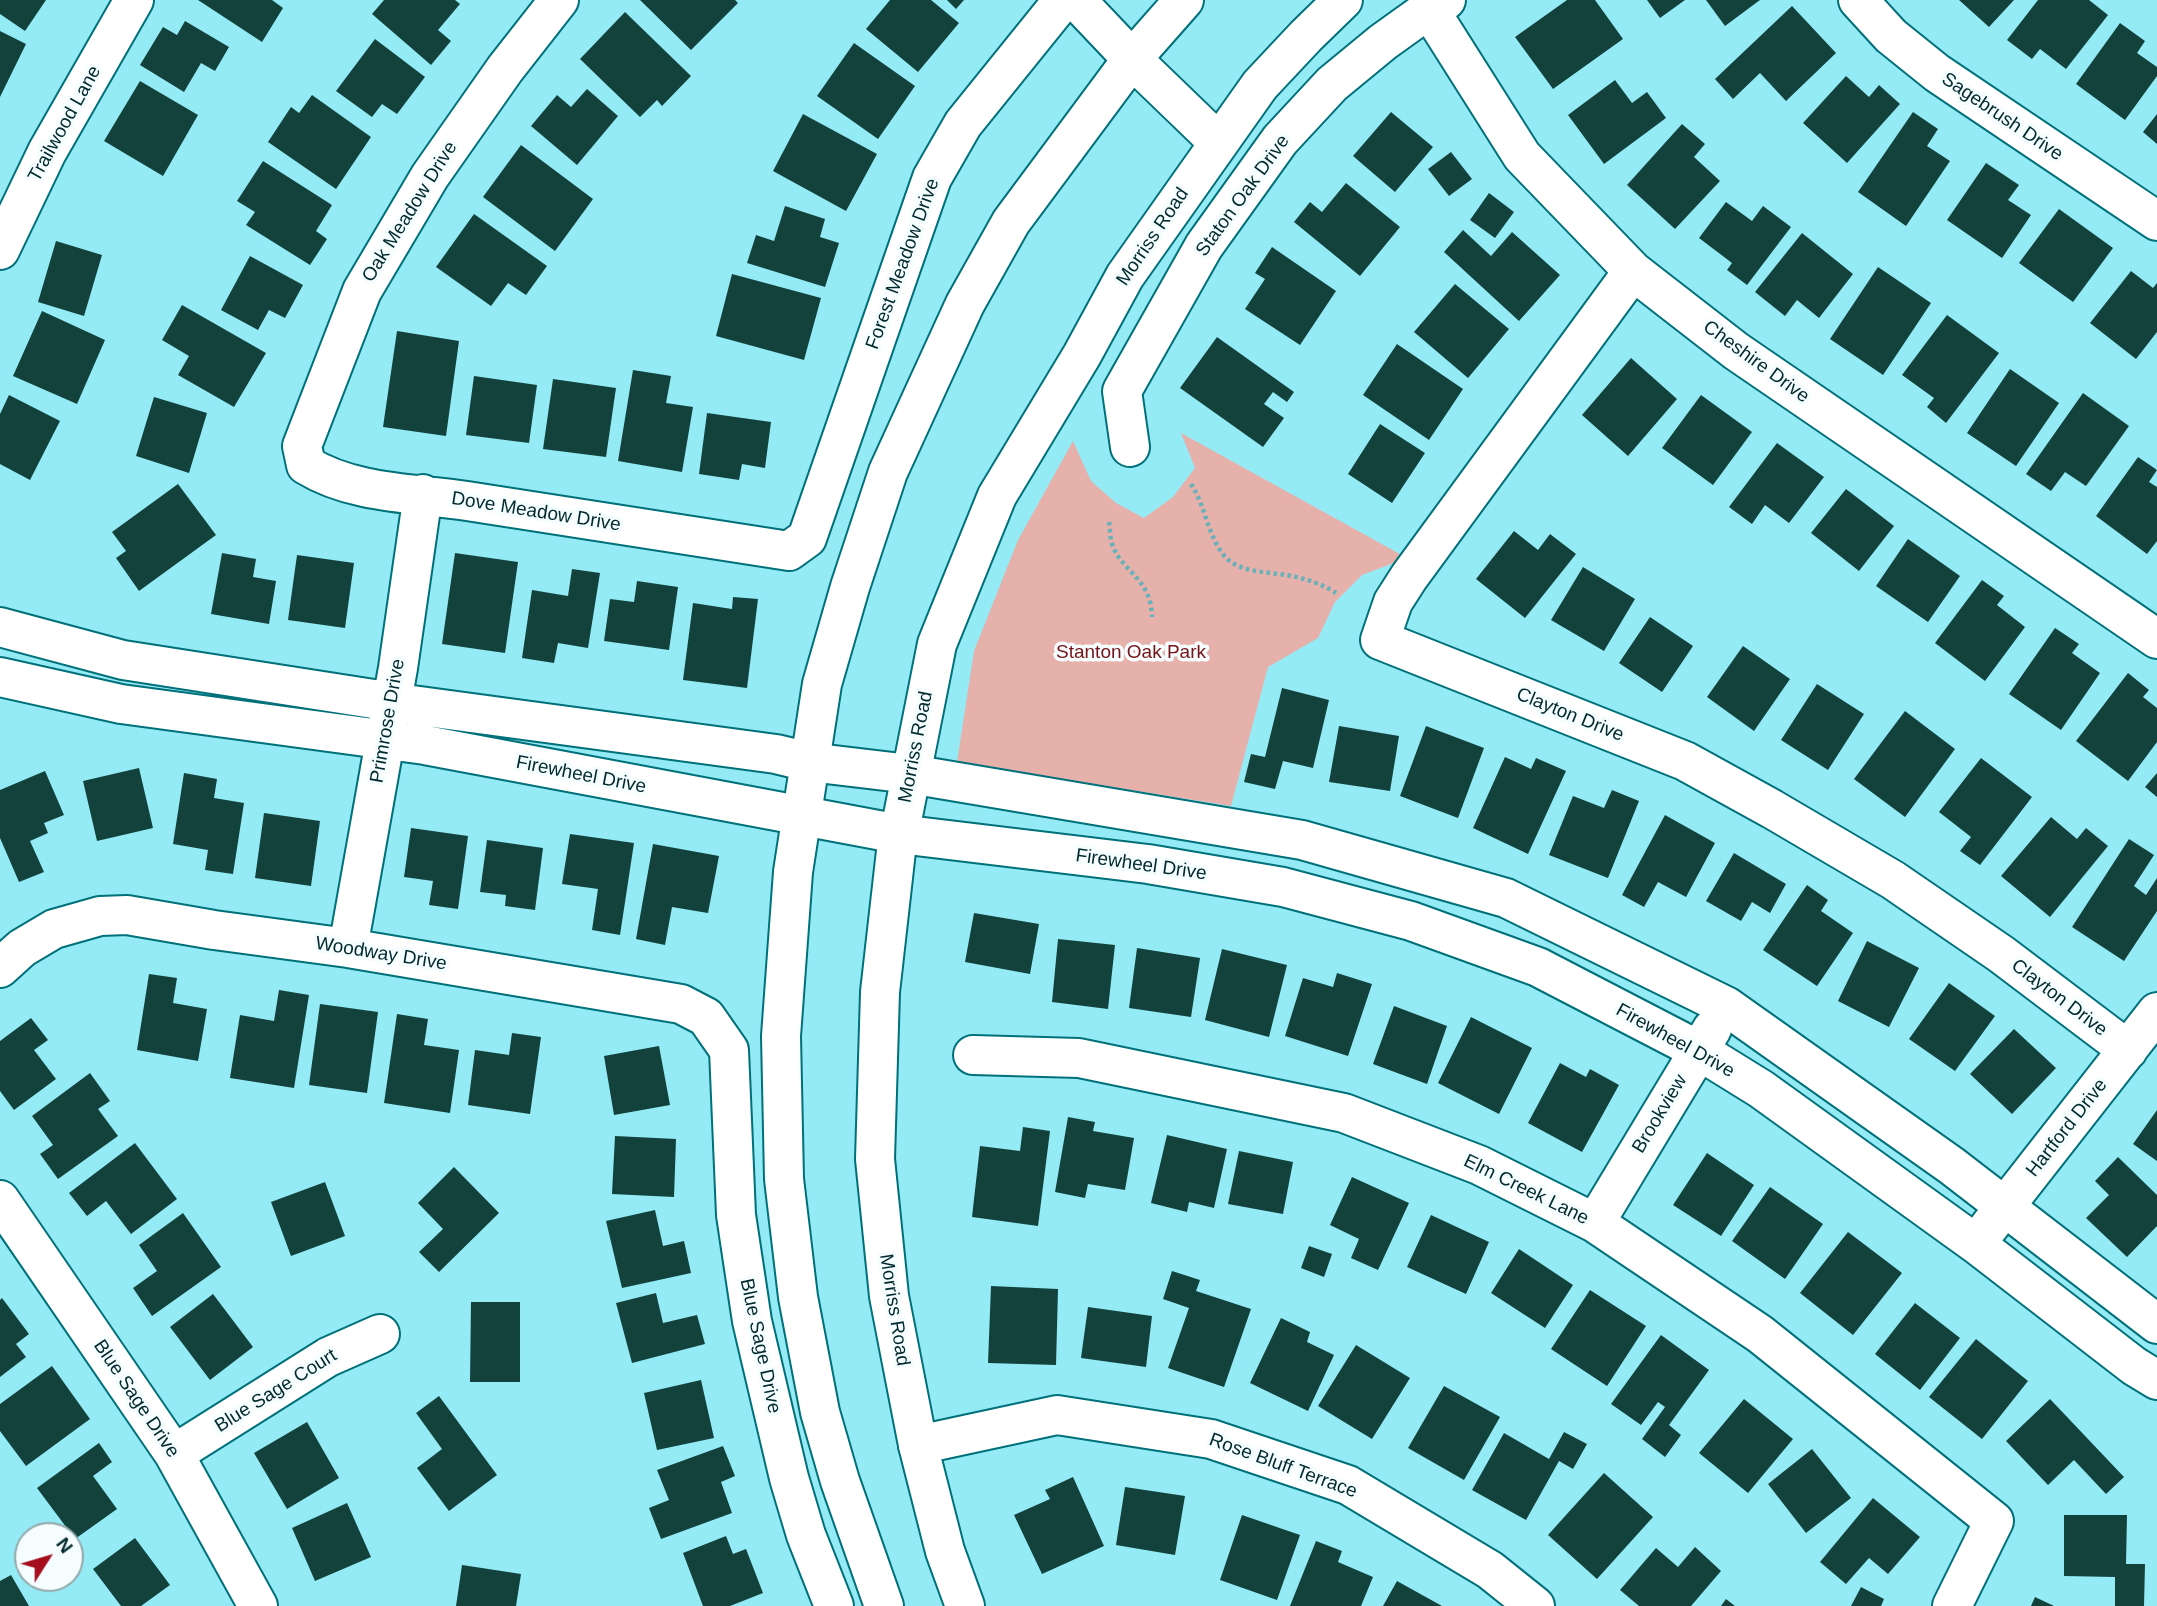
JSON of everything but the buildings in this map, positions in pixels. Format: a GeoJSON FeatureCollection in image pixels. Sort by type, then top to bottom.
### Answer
{"type":"FeatureCollection","features":[{"type":"Feature","properties":{"kind":"street","name":"Trailwood Lane"},"geometry":{"type":"LineString","coordinates":[[0,250],[47,152],[134,0]]}},
{"type":"Feature","properties":{"kind":"street","name":"Oak Meadow Drive"},"geometry":{"type":"LineString","coordinates":[[302,446],[362,291],[430,176],[505,69],[559,0]]}},
{"type":"Feature","properties":{"kind":"street","name":"Forest Meadow Drive"},"geometry":{"type":"LineString","coordinates":[[789,551],[807,538],[932,178],[963,124],[1063,0]]}},
{"type":"Feature","properties":{"kind":"street"},"geometry":{"type":"LineString","coordinates":[[1076,0],[1132,59],[1218,142]]}},
{"type":"Feature","properties":{"kind":"street"},"geometry":{"type":"LineString","coordinates":[[884,1606],[840,1480],[820,1412],[798,1297],[784,1179],[780,1036],[793,872],[821,684],[850,587],[894,460],[965,304],[1011,222],[1132,59],[1184,0]]}},
{"type":"Feature","properties":{"kind":"street","name":"Morriss Road"},"geometry":{"type":"LineString","coordinates":[[965,1606],[945,1551],[918,1444],[889,1296],[875,1159],[880,992],[899,834],[937,645],[997,496],[1082,355],[1125,276],[1260,85],[1343,0]]}},
{"type":"Feature","properties":{"kind":"street","name":"Sagebrush Drive"},"geometry":{"type":"LineString","coordinates":[[1858,0],[1891,36],[1937,73],[2157,221]]}},
{"type":"Feature","properties":{"kind":"street","name":"Cheshire Drive"},"geometry":{"type":"LineString","coordinates":[[1437,4],[1522,156],[1633,271],[1736,351],[2157,639]]}},
{"type":"Feature","properties":{"kind":"street","name":"Staton Oak Drive"},"geometry":{"type":"LineString","coordinates":[[1130,447],[1122,391],[1205,246],[1280,140],[1332,84],[1437,4]]}},
{"type":"Feature","properties":{"kind":"street","name":"Clayton Drive"},"geometry":{"type":"LineString","coordinates":[[1633,271],[1409,577],[1393,602],[1380,640],[1685,761],[1893,880],[2001,954],[2128,1051]]}},
{"type":"Feature","properties":{"kind":"street","name":"Dove Meadow Drive"},"geometry":{"type":"LineString","coordinates":[[302,446],[306,465],[324,477],[349,485],[789,551]]}},
{"type":"Feature","properties":{"kind":"street","name":"Primrose Drive"},"geometry":{"type":"LineString","coordinates":[[348,948],[392,702],[423,494]]}},
{"type":"Feature","properties":{"kind":"street"},"geometry":{"type":"LineString","coordinates":[[0,627],[123,660],[392,702],[910,774],[1289,838],[1506,898],[1726,1006],[1931,1151],[2157,1324]]}},
{"type":"Feature","properties":{"kind":"street","name":"Firewheel Drive"},"geometry":{"type":"LineString","coordinates":[[0,677],[121,704],[425,745],[899,834],[1175,868],[1283,887],[1411,921],[1538,967],[1698,1050],[1792,1110],[1976,1244],[2134,1366],[2157,1380]]}},
{"type":"Feature","properties":{"kind":"street","name":"Woodway Drive"},"geometry":{"type":"LineString","coordinates":[[0,968],[22,948],[54,929],[69,923],[113,914],[348,948],[681,1004],[706,1017],[719,1033],[729,1050],[729,1077]]}},
{"type":"Feature","properties":{"kind":"street","name":"Brookview"},"geometry":{"type":"LineString","coordinates":[[1595,1223],[1726,1006]]}},
{"type":"Feature","properties":{"kind":"street","name":"Hartford Drive"},"geometry":{"type":"LineString","coordinates":[[1976,1244],[2157,1012]]}},
{"type":"Feature","properties":{"kind":"street","name":"Elm Creek Lane"},"geometry":{"type":"LineString","coordinates":[[973,1055],[1079,1058],[1344,1113],[1479,1165],[1595,1223],[1760,1334],[1994,1521],[1952,1606]]}},
{"type":"Feature","properties":{"kind":"street","name":"Blue Sage Drive"},"geometry":{"type":"LineString","coordinates":[[729,1077],[736,1215],[752,1321],[789,1478],[806,1535],[834,1606]]}},
{"type":"Feature","properties":{"kind":"street","name":"Blue Sage Drive"},"geometry":{"type":"LineString","coordinates":[[0,1200],[174,1454],[258,1606]]}},
{"type":"Feature","properties":{"kind":"street","name":"Blue Sage Court"},"geometry":{"type":"LineString","coordinates":[[174,1454],[328,1357],[380,1334]]}},
{"type":"Feature","properties":{"kind":"street","name":"Rose Bluff Terrace"},"geometry":{"type":"LineString","coordinates":[[918,1444],[1057,1415],[1211,1438],[1348,1485],[1490,1570],[1535,1606]]}},
{"type":"Feature","properties":{"kind":"path"},"geometry":{"type":"LineString","coordinates":[[1191,484],[1198,494],[1215,541],[1223,554],[1236,566],[1322,584],[1336,593]]}},
{"type":"Feature","properties":{"kind":"path"},"geometry":{"type":"LineString","coordinates":[[1109,522],[1112,546],[1144,585],[1152,617]]}},
{"type":"Feature","properties":{"kind":"green space","name":"Stanton Oak Park"},"geometry":{"type":"Polygon","coordinates":[[[1181,433],[1407,558],[1362,575],[1335,602],[1318,638],[1268,667],[1231,806],[957,762],[974,651],[1018,540],[1073,441],[1091,481],[1116,503],[1144,518],[1173,497],[1195,468],[1181,433]]]}}]}
